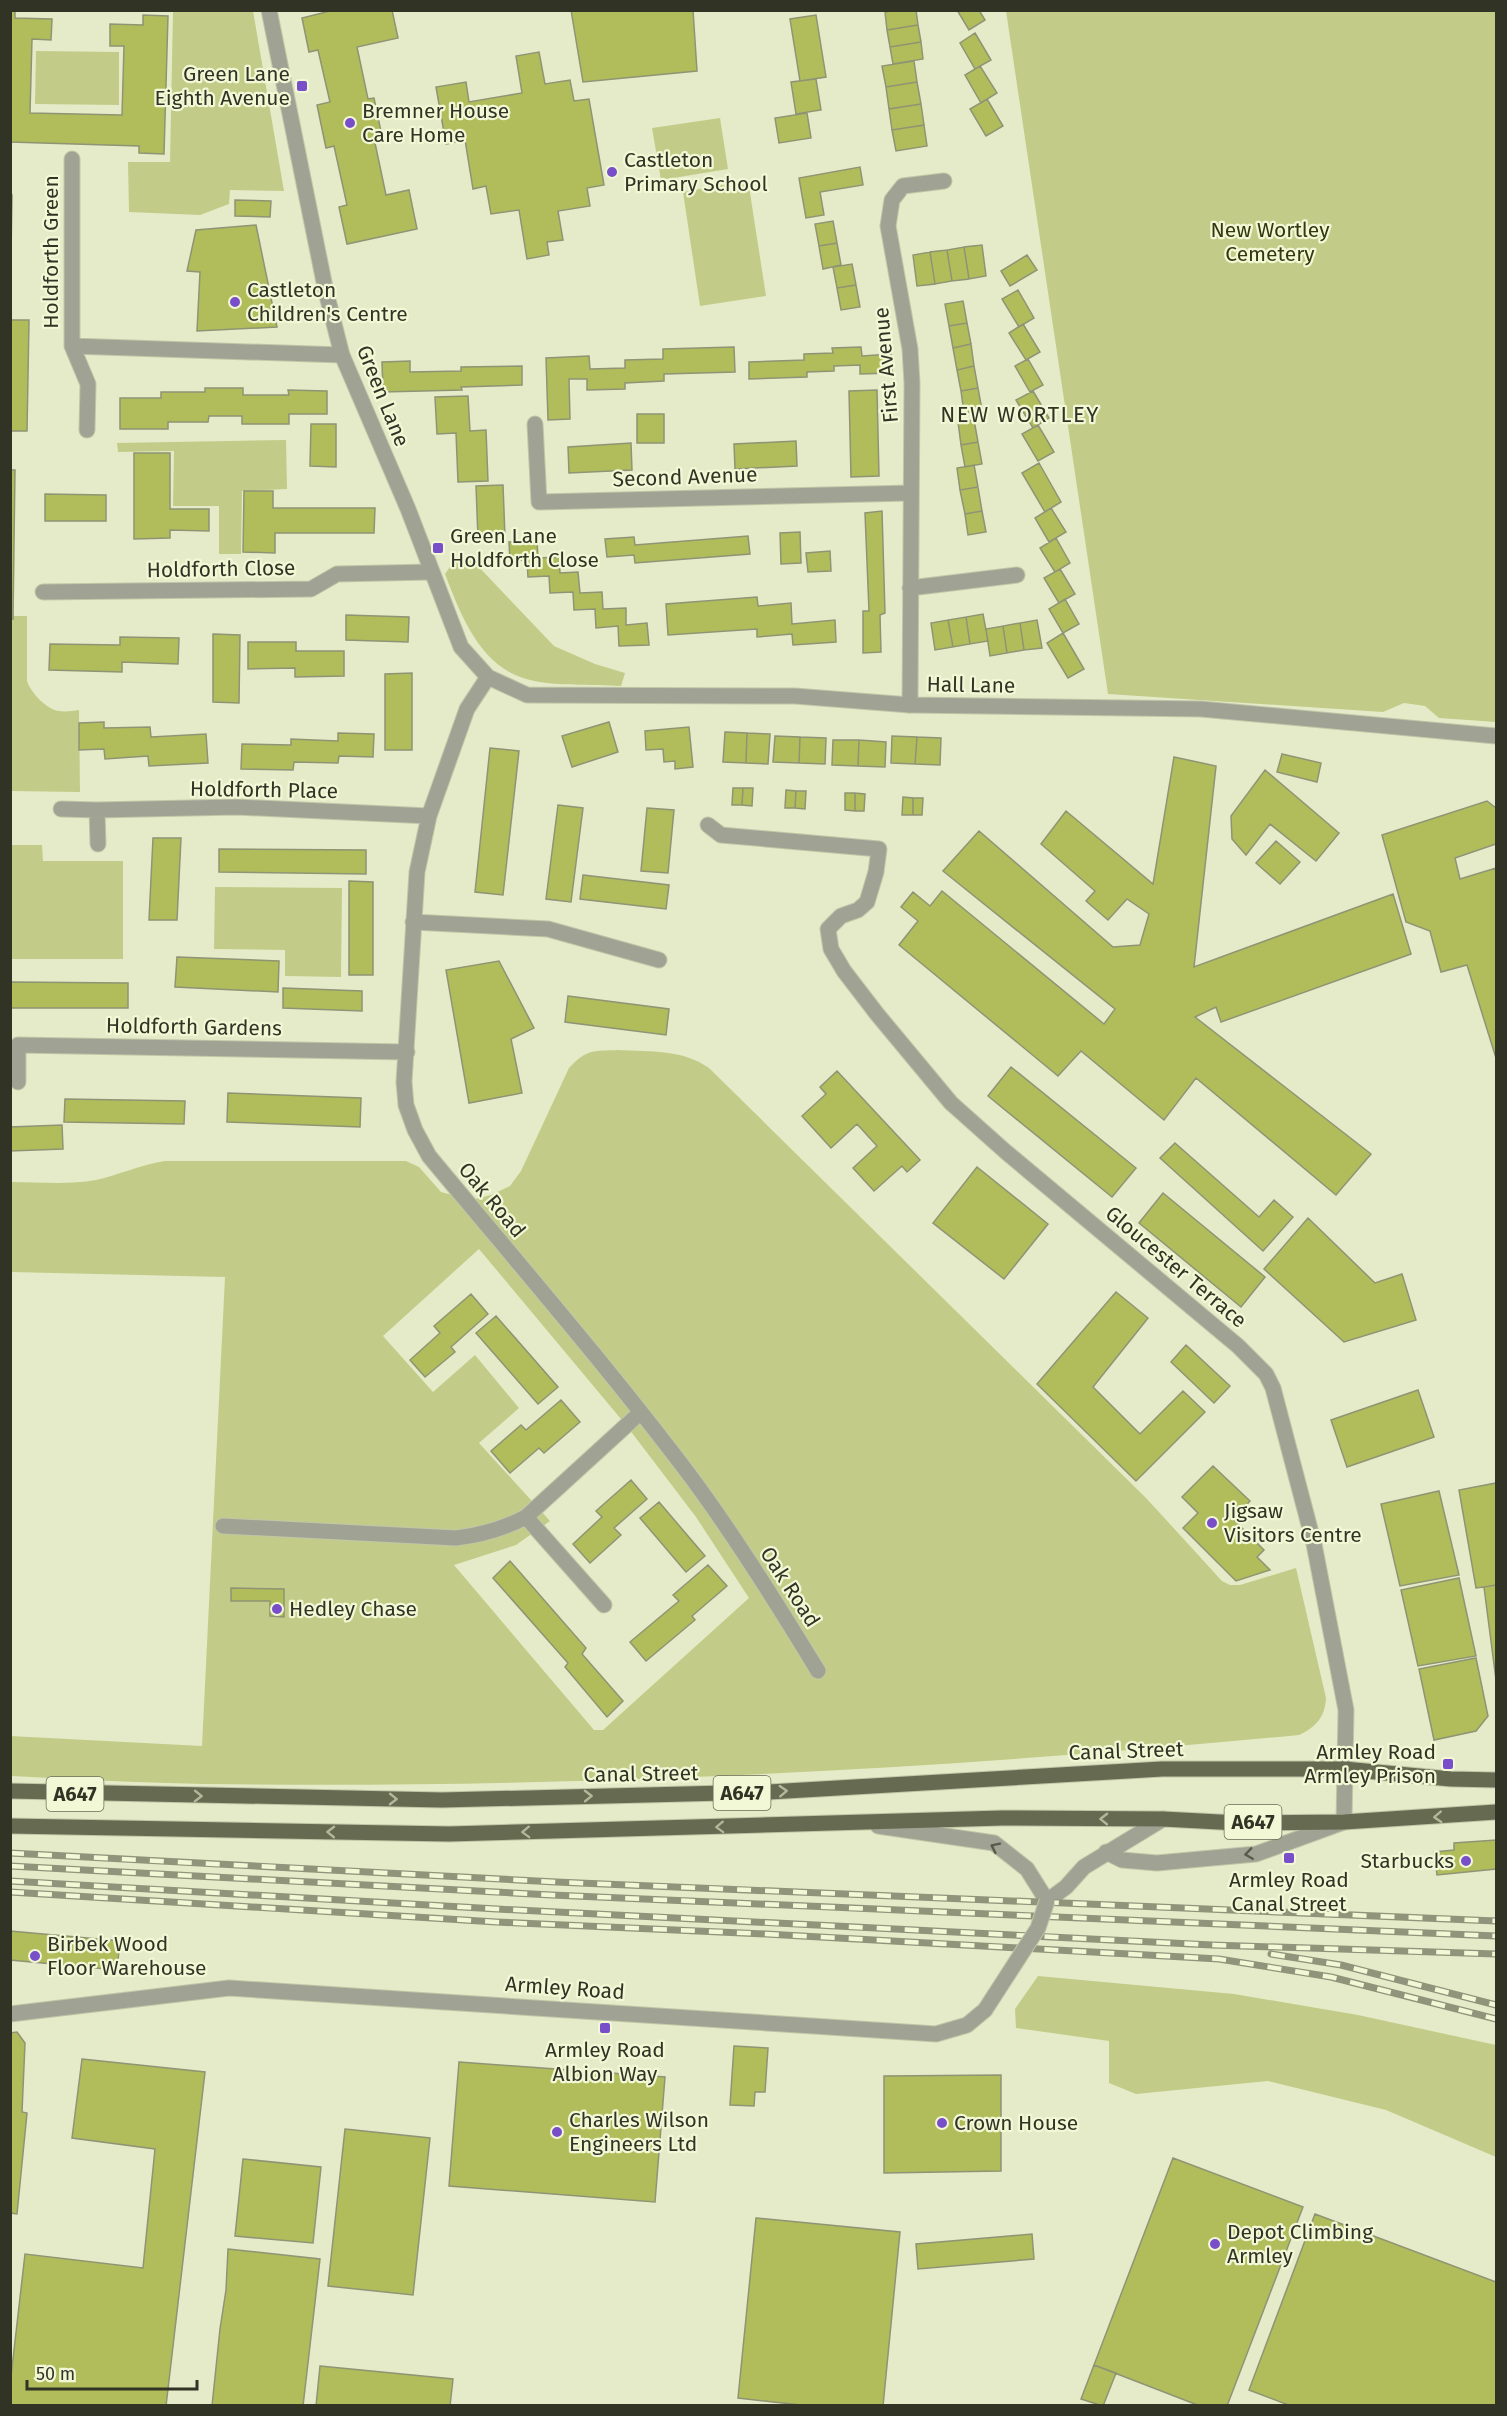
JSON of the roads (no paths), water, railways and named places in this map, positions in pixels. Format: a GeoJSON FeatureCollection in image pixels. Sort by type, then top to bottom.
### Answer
{"type":"FeatureCollection","features":[{"type":"Feature","properties":{"kind":"main road","name":"Canal Street"},"geometry":{"type":"LineString","coordinates":[[10,1791],[442,1800],[769,1792],[1162,1769],[1344,1769]]}},
{"type":"Feature","properties":{"kind":"main road","name":"A647"},"geometry":{"type":"LineString","coordinates":[[1344,1769],[1451,1779],[1497,1780]]}},
{"type":"Feature","properties":{"kind":"main road","name":"A647"},"geometry":{"type":"LineString","coordinates":[[10,1826],[449,1834],[1002,1818],[1344,1822],[1497,1812]]}},
{"type":"Feature","properties":{"kind":"street","name":"Green Lane"},"geometry":{"type":"LineString","coordinates":[[269,10],[324,284],[342,355],[408,509],[461,647]]}},
{"type":"Feature","properties":{"kind":"street","name":"Holdforth Green"},"geometry":{"type":"LineString","coordinates":[[72,159],[72,346],[88,384],[87,430]]}},
{"type":"Feature","properties":{"kind":"street","name":"First Avenue"},"geometry":{"type":"LineString","coordinates":[[910,705],[913,428],[910,349],[888,226],[892,200],[903,186],[944,181]]}},
{"type":"Feature","properties":{"kind":"street","name":"Holdforth Green"},"geometry":{"type":"LineString","coordinates":[[72,346],[136,346],[342,355]]}},
{"type":"Feature","properties":{"kind":"street","name":"Second Avenue"},"geometry":{"type":"LineString","coordinates":[[535,424],[539,502],[911,493]]}},
{"type":"Feature","properties":{"kind":"street","name":"Holdforth Close"},"geometry":{"type":"LineString","coordinates":[[42,592],[311,589],[337,574],[431,572]]}},
{"type":"Feature","properties":{"kind":"street"},"geometry":{"type":"LineString","coordinates":[[910,588],[1017,575]]}},
{"type":"Feature","properties":{"kind":"street","name":"Hall Lane"},"geometry":{"type":"LineString","coordinates":[[461,647],[488,677],[527,695],[795,696],[910,705],[1201,709],[1497,736]]}},
{"type":"Feature","properties":{"kind":"street","name":"Oak Road"},"geometry":{"type":"LineString","coordinates":[[488,677],[467,709],[429,816],[417,872],[406,1105],[415,1130],[429,1156],[640,1412],[692,1479],[752,1565],[818,1671]]}},
{"type":"Feature","properties":{"kind":"street","name":"Holdforth Place"},"geometry":{"type":"LineString","coordinates":[[61,809],[237,807],[429,816]]}},
{"type":"Feature","properties":{"kind":"street"},"geometry":{"type":"LineString","coordinates":[[97,810],[98,844]]}},
{"type":"Feature","properties":{"kind":"street","name":"Gloucester Terrace"},"geometry":{"type":"LineString","coordinates":[[708,825],[721,835],[879,849],[876,872],[867,902],[858,910],[841,916],[828,929],[831,949],[844,971],[951,1103],[1006,1152],[1238,1346],[1266,1374],[1273,1388],[1314,1544],[1347,1710],[1344,1822]]}},
{"type":"Feature","properties":{"kind":"street"},"geometry":{"type":"LineString","coordinates":[[413,922],[548,929],[659,960]]}},
{"type":"Feature","properties":{"kind":"street","name":"Holdforth Gardens"},"geometry":{"type":"LineString","coordinates":[[18,1082],[18,1045],[407,1052]]}},
{"type":"Feature","properties":{"kind":"street"},"geometry":{"type":"LineString","coordinates":[[223,1526],[456,1538],[504,1529],[526,1517],[640,1412]]}},
{"type":"Feature","properties":{"kind":"street"},"geometry":{"type":"LineString","coordinates":[[526,1517],[604,1605]]}},
{"type":"Feature","properties":{"kind":"street"},"geometry":{"type":"LineString","coordinates":[[852,1821],[994,1843],[1027,1869],[1047,1901],[1066,1887],[1084,1867],[1163,1819]]}},
{"type":"Feature","properties":{"kind":"street"},"geometry":{"type":"LineString","coordinates":[[1106,1852],[1122,1860],[1156,1863],[1256,1854],[1344,1822]]}},
{"type":"Feature","properties":{"kind":"street","name":"Armley Road"},"geometry":{"type":"LineString","coordinates":[[10,2014],[229,1988],[936,2034],[967,2025],[985,2010],[1038,1928],[1047,1901]]}},
{"type":"Feature","properties":{"kind":"railway"},"geometry":{"type":"LineString","coordinates":[[10,1853],[556,1882],[1496,1921]]}},
{"type":"Feature","properties":{"kind":"railway"},"geometry":{"type":"LineString","coordinates":[[10,1866],[552,1895],[1496,1936]]}},
{"type":"Feature","properties":{"kind":"railway"},"geometry":{"type":"LineString","coordinates":[[10,1881],[497,1909],[1212,1945],[1496,1954]]}},
{"type":"Feature","properties":{"kind":"railway"},"geometry":{"type":"LineString","coordinates":[[10,1892],[496,1922],[766,1934],[1219,1959],[1331,1977],[1496,2019]]}},
{"type":"Feature","properties":{"kind":"railway"},"geometry":{"type":"LineString","coordinates":[[1271,1954],[1341,1965],[1496,2005]]}},
{"type":"Feature","properties":{"kind":"place","name":"Green Lane Eighth Avenue"},"geometry":{"type":"Point","coordinates":[302,86]}},
{"type":"Feature","properties":{"kind":"place","name":"Bremner House Care Home"},"geometry":{"type":"Point","coordinates":[350,123]}},
{"type":"Feature","properties":{"kind":"place","name":"Castleton Primary School"},"geometry":{"type":"Point","coordinates":[612,172]}},
{"type":"Feature","properties":{"kind":"place","name":"Castleton Children's Centre"},"geometry":{"type":"Point","coordinates":[235,302]}},
{"type":"Feature","properties":{"kind":"place","name":"Green Lane Holdforth Close"},"geometry":{"type":"Point","coordinates":[438,548]}},
{"type":"Feature","properties":{"kind":"place","name":"Jigsaw Visitors Centre"},"geometry":{"type":"Point","coordinates":[1212,1523]}},
{"type":"Feature","properties":{"kind":"place","name":"Hedley Chase"},"geometry":{"type":"Point","coordinates":[277,1609]}},
{"type":"Feature","properties":{"kind":"place","name":"Armley Road Armley Prison"},"geometry":{"type":"Point","coordinates":[1448,1764]}},
{"type":"Feature","properties":{"kind":"place","name":"Armley Road Canal Street"},"geometry":{"type":"Point","coordinates":[1289,1858]}},
{"type":"Feature","properties":{"kind":"place","name":"Starbucks"},"geometry":{"type":"Point","coordinates":[1466,1861]}},
{"type":"Feature","properties":{"kind":"place","name":"Birbek Wood Floor Warehouse"},"geometry":{"type":"Point","coordinates":[35,1956]}},
{"type":"Feature","properties":{"kind":"place","name":"Armley Road Albion Way"},"geometry":{"type":"Point","coordinates":[605,2028]}},
{"type":"Feature","properties":{"kind":"place","name":"Crown House"},"geometry":{"type":"Point","coordinates":[942,2123]}},
{"type":"Feature","properties":{"kind":"place","name":"Charles Wilson Engineers Ltd"},"geometry":{"type":"Point","coordinates":[557,2132]}},
{"type":"Feature","properties":{"kind":"place","name":"Depot Climbing Armley"},"geometry":{"type":"Point","coordinates":[1215,2244]}},
{"type":"Feature","properties":{"kind":"district","name":"NEW WORTLEY"},"geometry":{"type":"Point","coordinates":[1020,414]}},
{"type":"Feature","properties":{"kind":"park label","name":"New Wortley Cemetery"},"geometry":{"type":"Point","coordinates":[1270,242]}}]}
